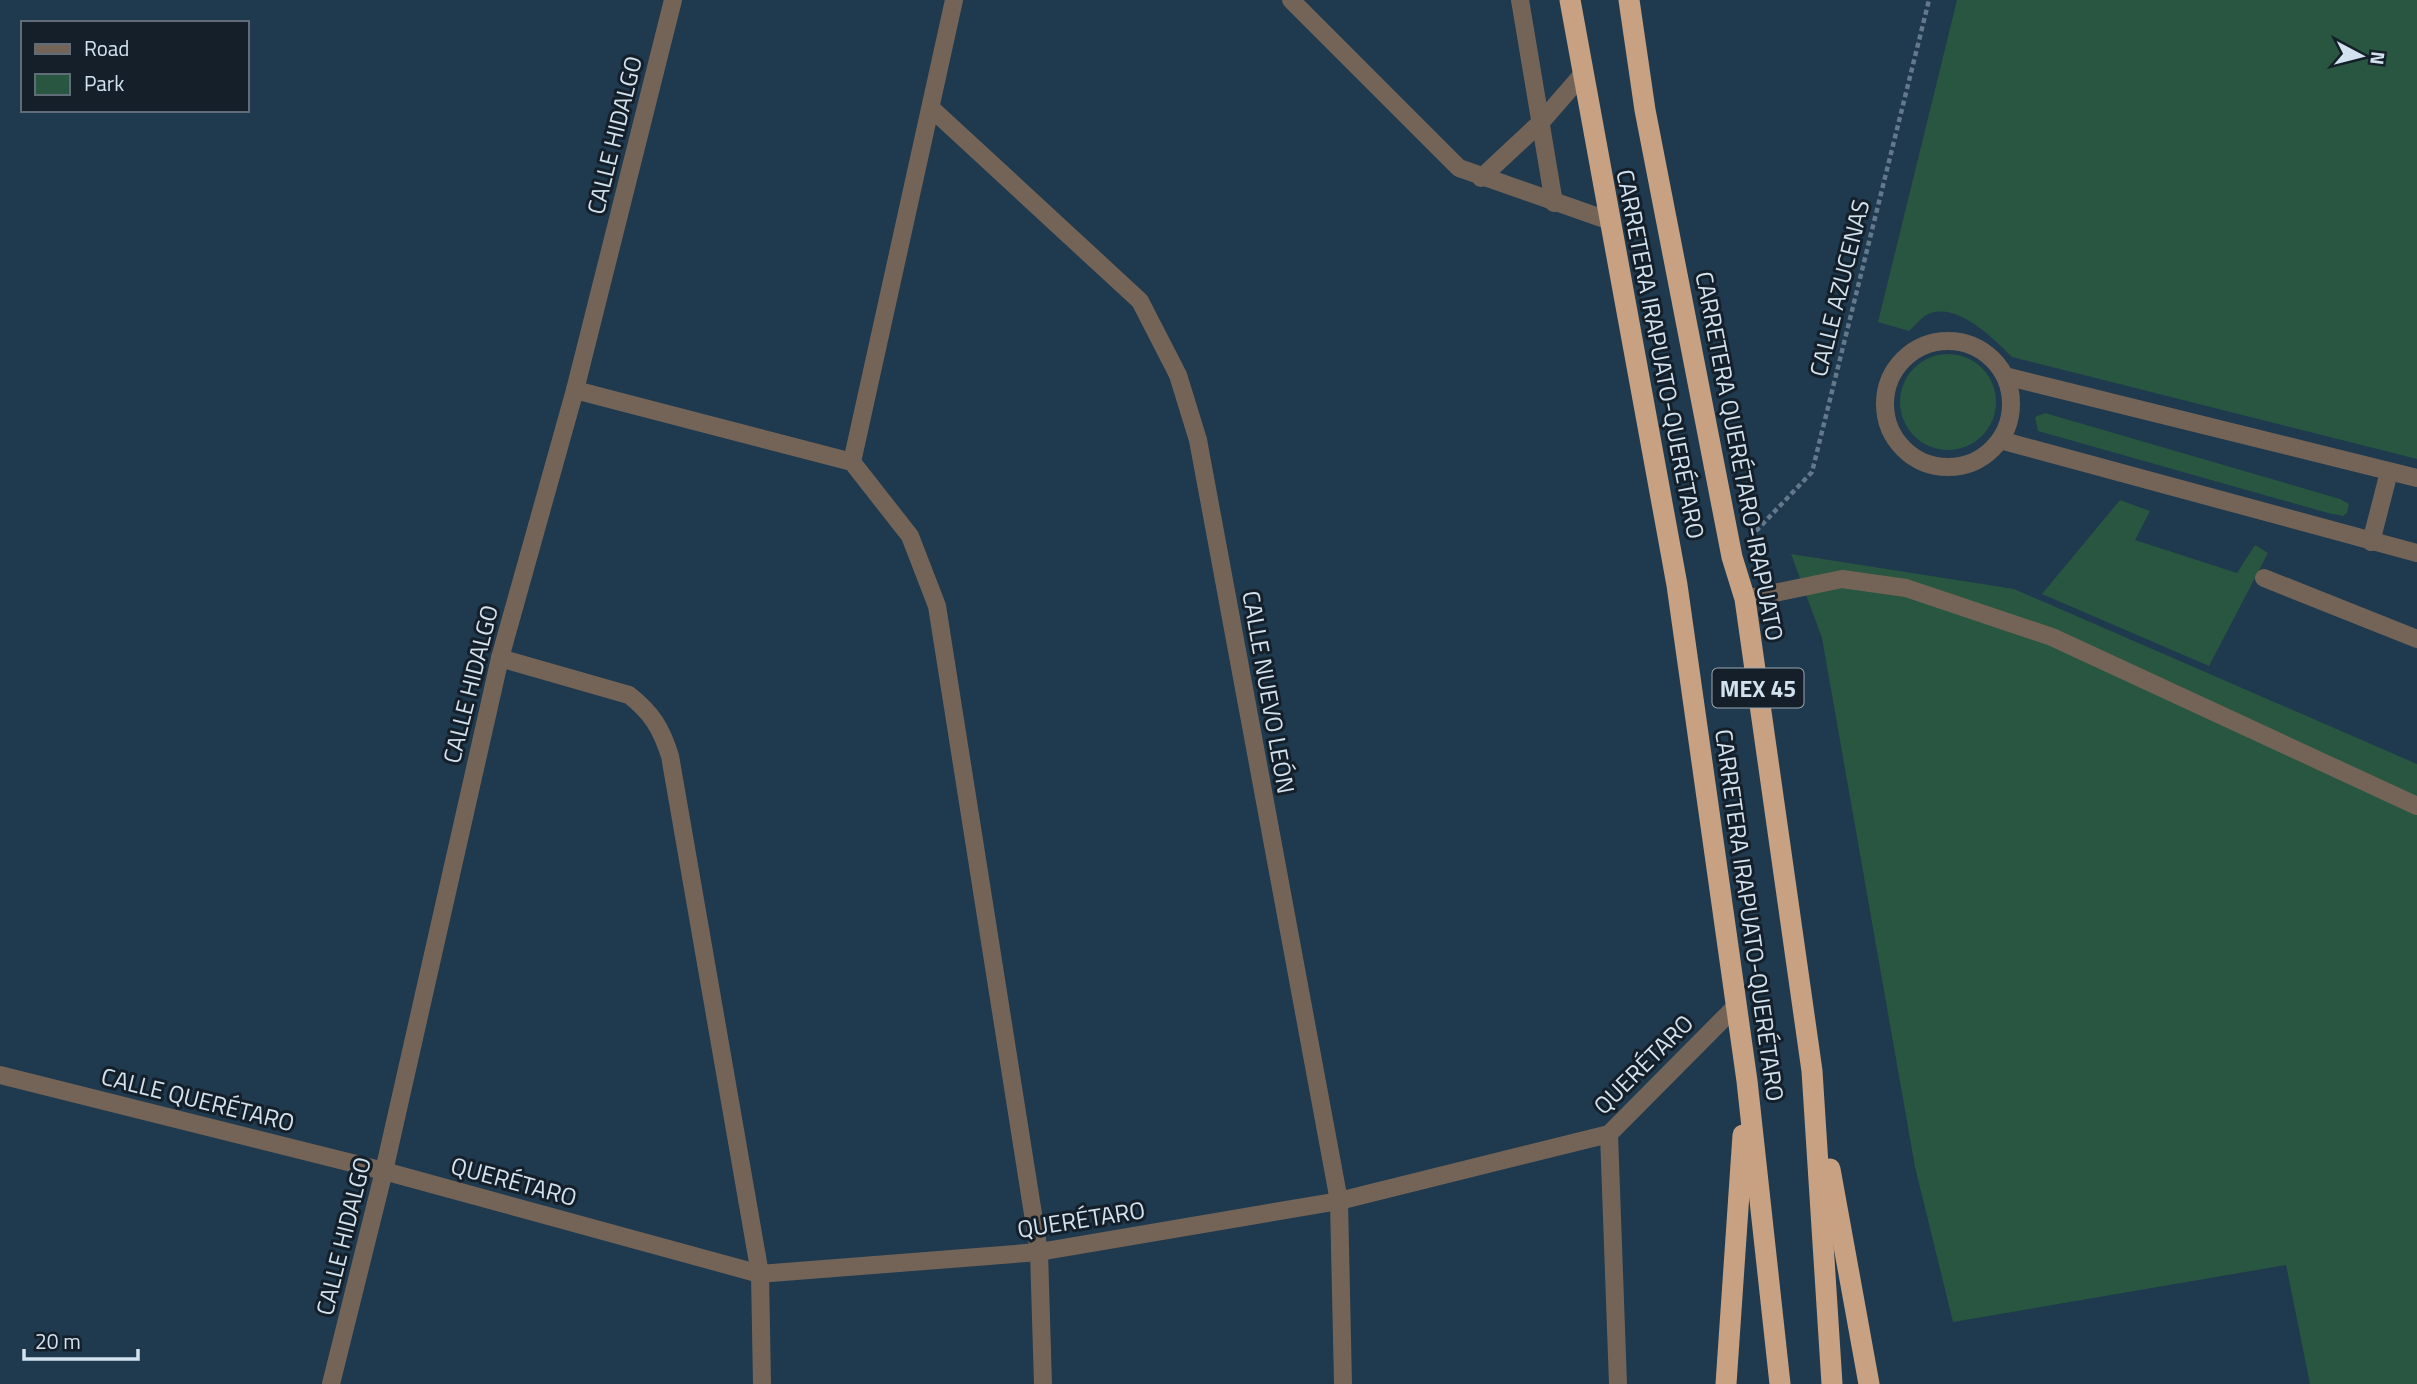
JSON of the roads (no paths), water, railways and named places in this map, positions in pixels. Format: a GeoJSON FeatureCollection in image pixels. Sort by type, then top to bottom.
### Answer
{"type":"FeatureCollection","features":[{"type":"Feature","properties":{"kind":"highway","name":"CARRETERA IRAPUATO-QUERÉTARO"},"geometry":{"type":"LineString","coordinates":[[1570,0],[1677,585],[1747,1080],[1780,1384]]}},
{"type":"Feature","properties":{"kind":"highway","name":"CARRETERA QUERÉTARO-IRAPUATO"},"geometry":{"type":"LineString","coordinates":[[1629,0],[1645,110],[1732,557],[1745,599],[1812,1071],[1832,1384]]}},
{"type":"Feature","properties":{"kind":"highway"},"geometry":{"type":"LineString","coordinates":[[1812,1071],[1869,1384]]}},
{"type":"Feature","properties":{"kind":"highway"},"geometry":{"type":"LineString","coordinates":[[1726,1384],[1747,1080]]}},
{"type":"Feature","properties":{"kind":"street","name":"CALLE HIDALGO"},"geometry":{"type":"LineString","coordinates":[[331,1384],[384,1171],[500,658],[575,390],[673,0]]}},
{"type":"Feature","properties":{"kind":"street"},"geometry":{"type":"LineString","coordinates":[[852,462],[954,0]]}},
{"type":"Feature","properties":{"kind":"street"},"geometry":{"type":"LineString","coordinates":[[1291,0],[1459,168],[1481,178],[1610,221]]}},
{"type":"Feature","properties":{"kind":"street"},"geometry":{"type":"LineString","coordinates":[[1520,0],[1554,203]]}},
{"type":"Feature","properties":{"kind":"street"},"geometry":{"type":"LineString","coordinates":[[1481,178],[1541,122],[1582,75]]}},
{"type":"Feature","properties":{"kind":"street","name":"CALLE NUEVO LEÓN"},"geometry":{"type":"LineString","coordinates":[[931,108],[1140,301],[1178,375],[1198,440],[1339,1201],[1343,1384]]}},
{"type":"Feature","properties":{"kind":"street"},"geometry":{"type":"LineString","coordinates":[[1941,341],[1961,341],[1979,348],[1994,360],[2005,376],[2011,397],[2010,419],[2000,440],[1987,454],[1970,463],[1951,467],[1932,465],[1914,457],[1900,444],[1890,428],[1885,409],[1887,389],[1900,364],[1923,346],[1941,341]]}},
{"type":"Feature","properties":{"kind":"street"},"geometry":{"type":"LineString","coordinates":[[2005,376],[2417,478]]}},
{"type":"Feature","properties":{"kind":"street"},"geometry":{"type":"LineString","coordinates":[[575,390],[852,462],[910,536],[937,606],[1039,1252],[1043,1384]]}},
{"type":"Feature","properties":{"kind":"street"},"geometry":{"type":"LineString","coordinates":[[2000,440],[2417,553]]}},
{"type":"Feature","properties":{"kind":"street"},"geometry":{"type":"LineString","coordinates":[[2371,542],[2389,472]]}},
{"type":"Feature","properties":{"kind":"street"},"geometry":{"type":"LineString","coordinates":[[2264,578],[2417,639]]}},
{"type":"Feature","properties":{"kind":"street"},"geometry":{"type":"LineString","coordinates":[[1745,599],[1842,579],[1906,588],[2052,637],[2417,806]]}},
{"type":"Feature","properties":{"kind":"street"},"geometry":{"type":"LineString","coordinates":[[500,658],[629,695],[661,726],[670,756],[760,1273],[762,1384]]}},
{"type":"Feature","properties":{"kind":"street","name":"QUERÉTARO"},"geometry":{"type":"LineString","coordinates":[[384,1171],[760,1273],[1039,1252],[1339,1201],[1609,1134],[1736,1006]]}},
{"type":"Feature","properties":{"kind":"street","name":"CALLE QUERÉTARO"},"geometry":{"type":"LineString","coordinates":[[0,1075],[384,1171]]}},
{"type":"Feature","properties":{"kind":"street"},"geometry":{"type":"LineString","coordinates":[[1609,1134],[1618,1384]]}}]}
